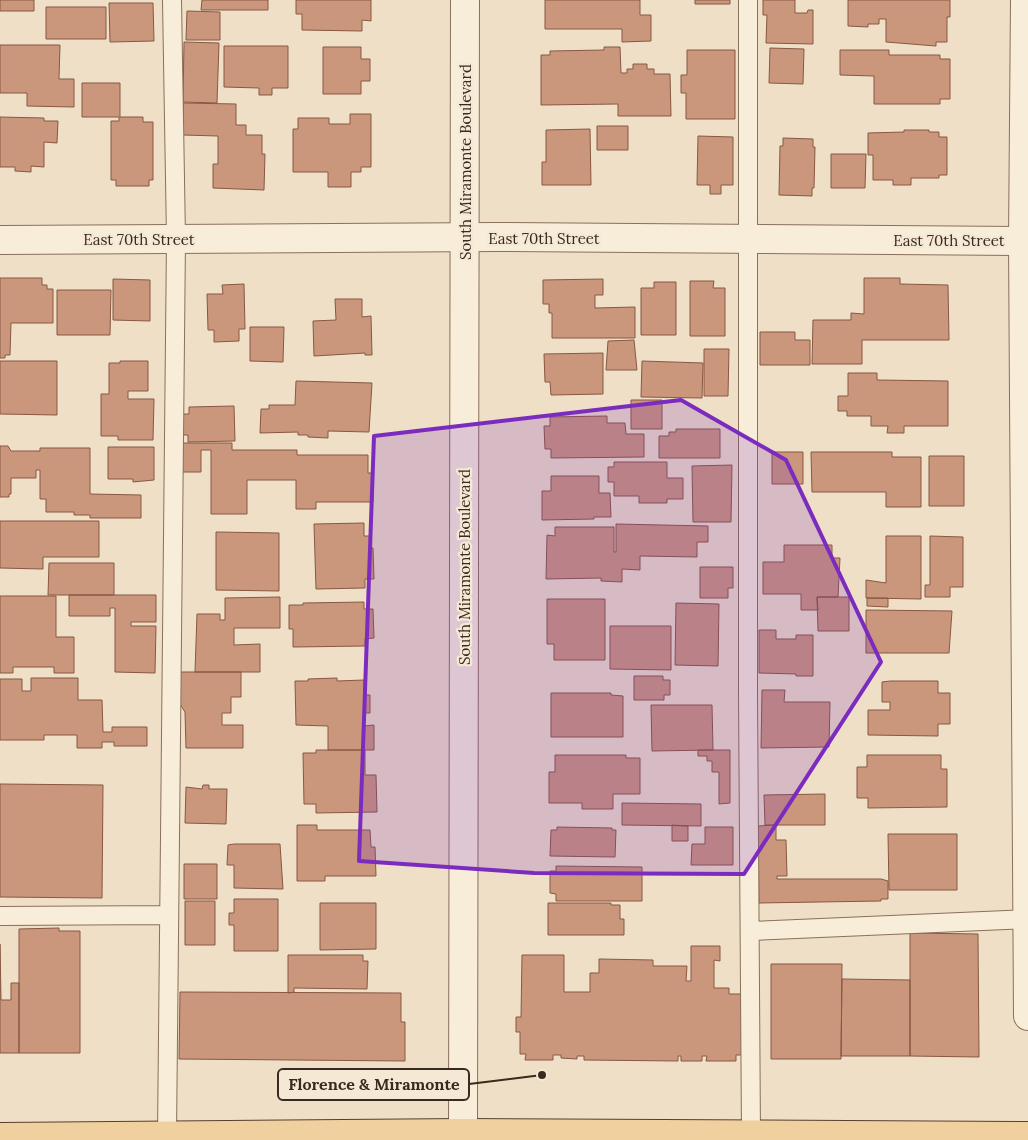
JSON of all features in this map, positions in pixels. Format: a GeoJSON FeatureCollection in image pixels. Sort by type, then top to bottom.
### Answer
{"type":"FeatureCollection","features":[{"type":"Feature","properties":{"kind":"main road"},"geometry":{"type":"LineString","coordinates":[[0,1137],[358,1137],[463,1133],[751,1135],[830,1138],[1028,1136]]}},
{"type":"Feature","properties":{"kind":"street","name":"South Miramonte Boulevard"},"geometry":{"type":"LineString","coordinates":[[463,1133],[466,0]]}},
{"type":"Feature","properties":{"kind":"street"},"geometry":{"type":"LineString","coordinates":[[1025,0],[1028,1016]]}},
{"type":"Feature","properties":{"kind":"street","name":"East 70th Street"},"geometry":{"type":"LineString","coordinates":[[0,240],[464,237],[1025,241]]}},
{"type":"Feature","properties":{"kind":"lane"},"geometry":{"type":"LineString","coordinates":[[167,1136],[176,239],[172,0]]}},
{"type":"Feature","properties":{"kind":"lane"},"geometry":{"type":"LineString","coordinates":[[748,0],[751,1135]]}},
{"type":"Feature","properties":{"kind":"lane"},"geometry":{"type":"LineString","coordinates":[[0,916],[169,915]]}},
{"type":"Feature","properties":{"kind":"lane"},"geometry":{"type":"LineString","coordinates":[[750,931],[1028,919]]}},
{"type":"Feature","properties":{"kind":"highlighted area"},"geometry":{"type":"Polygon","coordinates":[[[681,400],[786,460],[881,662],[744,874],[534,873],[359,861],[367,578],[374,436],[681,400]]]}},
{"type":"Feature","properties":{"kind":"building"},"geometry":{"type":"Polygon","coordinates":[[[0,0],[34,0],[34,11],[0,11],[0,0]]]}},
{"type":"Feature","properties":{"kind":"building"},"geometry":{"type":"Polygon","coordinates":[[[202,0],[268,0],[268,10],[201,10],[202,0]]]}},
{"type":"Feature","properties":{"kind":"building"},"geometry":{"type":"Polygon","coordinates":[[[296,0],[371,0],[371,21],[362,20],[362,31],[302,30],[302,14],[296,14],[296,0]]]}},
{"type":"Feature","properties":{"kind":"building"},"geometry":{"type":"Polygon","coordinates":[[[545,0],[640,0],[640,15],[651,15],[651,41],[622,42],[622,29],[545,29],[545,0]]]}},
{"type":"Feature","properties":{"kind":"building"},"geometry":{"type":"Polygon","coordinates":[[[695,0],[730,0],[730,4],[695,4],[695,0]]]}},
{"type":"Feature","properties":{"kind":"building"},"geometry":{"type":"Polygon","coordinates":[[[763,0],[795,0],[795,13],[807,13],[808,10],[813,10],[813,44],[766,43],[767,15],[763,15],[763,0]]]}},
{"type":"Feature","properties":{"kind":"building"},"geometry":{"type":"Polygon","coordinates":[[[848,0],[950,0],[950,17],[947,17],[947,42],[936,42],[936,46],[886,42],[886,19],[879,19],[879,24],[868,24],[868,27],[848,26],[848,0]]]}},
{"type":"Feature","properties":{"kind":"building"},"geometry":{"type":"Polygon","coordinates":[[[109,3],[153,3],[154,41],[110,42],[109,3]]]}},
{"type":"Feature","properties":{"kind":"building"},"geometry":{"type":"Polygon","coordinates":[[[46,7],[106,7],[106,39],[46,39],[46,7]]]}},
{"type":"Feature","properties":{"kind":"building"},"geometry":{"type":"Polygon","coordinates":[[[187,11],[220,12],[220,40],[186,40],[187,11]]]}},
{"type":"Feature","properties":{"kind":"building"},"geometry":{"type":"Polygon","coordinates":[[[184,42],[219,43],[217,103],[183,102],[184,42]]]}},
{"type":"Feature","properties":{"kind":"building"},"geometry":{"type":"Polygon","coordinates":[[[0,45],[60,45],[59,79],[74,79],[74,107],[27,106],[27,93],[0,93],[0,45]]]}},
{"type":"Feature","properties":{"kind":"building"},"geometry":{"type":"Polygon","coordinates":[[[224,46],[288,46],[288,88],[272,88],[272,95],[259,95],[259,88],[224,87],[224,46]]]}},
{"type":"Feature","properties":{"kind":"building"},"geometry":{"type":"Polygon","coordinates":[[[323,47],[361,47],[361,59],[370,59],[370,81],[361,81],[361,94],[323,94],[323,47]]]}},
{"type":"Feature","properties":{"kind":"building"},"geometry":{"type":"Polygon","coordinates":[[[604,47],[620,47],[621,73],[627,73],[627,69],[633,69],[633,64],[647,64],[647,69],[654,69],[654,74],[670,74],[671,116],[618,116],[618,104],[541,105],[541,55],[550,55],[550,51],[604,50],[604,47]]]}},
{"type":"Feature","properties":{"kind":"building"},"geometry":{"type":"Polygon","coordinates":[[[770,48],[804,49],[803,84],[769,83],[770,48]]]}},
{"type":"Feature","properties":{"kind":"building"},"geometry":{"type":"Polygon","coordinates":[[[687,50],[735,50],[735,119],[686,119],[686,93],[681,93],[681,75],[687,75],[687,50]]]}},
{"type":"Feature","properties":{"kind":"building"},"geometry":{"type":"Polygon","coordinates":[[[840,50],[889,50],[889,55],[940,55],[940,59],[950,59],[950,99],[940,99],[940,104],[874,104],[874,76],[840,75],[840,50]]]}},
{"type":"Feature","properties":{"kind":"building"},"geometry":{"type":"Polygon","coordinates":[[[82,83],[120,83],[120,117],[143,117],[143,122],[153,122],[153,180],[149,180],[149,186],[116,186],[116,180],[111,180],[111,121],[119,121],[119,117],[82,117],[82,83]]]}},
{"type":"Feature","properties":{"kind":"building"},"geometry":{"type":"Polygon","coordinates":[[[183,103],[236,104],[236,125],[246,125],[246,135],[262,135],[262,154],[265,154],[264,190],[213,188],[213,164],[218,164],[218,136],[183,135],[183,103]]]}},
{"type":"Feature","properties":{"kind":"building"},"geometry":{"type":"Polygon","coordinates":[[[350,114],[371,114],[371,167],[361,167],[361,172],[351,172],[351,187],[328,187],[328,172],[293,172],[293,129],[298,129],[298,118],[329,118],[329,124],[350,124],[350,114]]]}},
{"type":"Feature","properties":{"kind":"building"},"geometry":{"type":"Polygon","coordinates":[[[0,117],[44,118],[44,121],[58,121],[57,143],[44,142],[44,167],[31,166],[31,172],[15,171],[15,167],[0,167],[0,117]]]}},
{"type":"Feature","properties":{"kind":"building"},"geometry":{"type":"Polygon","coordinates":[[[597,126],[628,126],[628,150],[597,150],[597,126]]]}},
{"type":"Feature","properties":{"kind":"building"},"geometry":{"type":"Polygon","coordinates":[[[590,129],[591,185],[542,185],[542,162],[546,162],[546,130],[590,129]]]}},
{"type":"Feature","properties":{"kind":"building"},"geometry":{"type":"Polygon","coordinates":[[[904,130],[929,130],[929,132],[939,132],[939,137],[947,137],[947,175],[939,175],[939,178],[911,178],[911,185],[893,185],[893,180],[873,180],[873,155],[868,155],[868,133],[904,132],[904,130]]]}},
{"type":"Feature","properties":{"kind":"building"},"geometry":{"type":"Polygon","coordinates":[[[698,136],[733,137],[733,185],[721,185],[721,194],[710,194],[710,185],[697,185],[698,136]]]}},
{"type":"Feature","properties":{"kind":"building"},"geometry":{"type":"Polygon","coordinates":[[[783,138],[813,139],[813,147],[815,147],[814,188],[812,188],[812,196],[779,195],[780,146],[783,146],[783,138]]]}},
{"type":"Feature","properties":{"kind":"building"},"geometry":{"type":"Polygon","coordinates":[[[831,154],[866,154],[865,188],[831,188],[831,154]]]}},
{"type":"Feature","properties":{"kind":"building"},"geometry":{"type":"Polygon","coordinates":[[[0,278],[42,278],[42,285],[47,285],[47,289],[53,289],[53,323],[11,323],[10,355],[5,355],[5,358],[0,358],[0,278]]]}},
{"type":"Feature","properties":{"kind":"building"},"geometry":{"type":"Polygon","coordinates":[[[864,278],[900,278],[900,284],[948,285],[949,340],[862,340],[862,364],[812,364],[813,320],[851,320],[851,313],[864,314],[864,278]]]}},
{"type":"Feature","properties":{"kind":"building"},"geometry":{"type":"Polygon","coordinates":[[[113,279],[150,280],[150,321],[113,320],[113,279]]]}},
{"type":"Feature","properties":{"kind":"building"},"geometry":{"type":"Polygon","coordinates":[[[603,279],[603,295],[595,295],[595,308],[635,307],[635,338],[552,338],[552,313],[549,313],[549,304],[543,304],[543,280],[603,279]]]}},
{"type":"Feature","properties":{"kind":"building"},"geometry":{"type":"Polygon","coordinates":[[[690,281],[714,281],[713,288],[725,288],[725,336],[690,336],[690,281]]]}},
{"type":"Feature","properties":{"kind":"building"},"geometry":{"type":"Polygon","coordinates":[[[654,282],[676,282],[676,335],[641,335],[641,288],[654,288],[654,282]]]}},
{"type":"Feature","properties":{"kind":"building"},"geometry":{"type":"Polygon","coordinates":[[[244,284],[245,329],[239,329],[239,341],[214,342],[214,330],[208,330],[207,294],[223,294],[222,285],[244,284]]]}},
{"type":"Feature","properties":{"kind":"building"},"geometry":{"type":"Polygon","coordinates":[[[57,290],[111,290],[110,335],[57,335],[57,290]]]}},
{"type":"Feature","properties":{"kind":"building"},"geometry":{"type":"Polygon","coordinates":[[[335,299],[362,299],[362,317],[371,316],[372,355],[365,355],[365,353],[314,356],[313,321],[336,320],[335,299]]]}},
{"type":"Feature","properties":{"kind":"building"},"geometry":{"type":"Polygon","coordinates":[[[250,327],[284,327],[283,362],[250,361],[250,327]]]}},
{"type":"Feature","properties":{"kind":"building"},"geometry":{"type":"Polygon","coordinates":[[[760,332],[795,332],[795,340],[810,340],[810,365],[760,365],[760,332]]]}},
{"type":"Feature","properties":{"kind":"building"},"geometry":{"type":"Polygon","coordinates":[[[634,340],[637,370],[606,370],[608,341],[634,340]]]}},
{"type":"Feature","properties":{"kind":"building"},"geometry":{"type":"Polygon","coordinates":[[[704,349],[729,349],[728,396],[704,396],[704,349]]]}},
{"type":"Feature","properties":{"kind":"building"},"geometry":{"type":"Polygon","coordinates":[[[603,353],[603,394],[551,395],[550,382],[545,382],[544,354],[603,353]]]}},
{"type":"Feature","properties":{"kind":"building"},"geometry":{"type":"Polygon","coordinates":[[[0,361],[57,361],[57,415],[0,414],[0,361]]]}},
{"type":"Feature","properties":{"kind":"building"},"geometry":{"type":"Polygon","coordinates":[[[120,361],[148,361],[148,391],[128,391],[128,399],[154,399],[153,440],[118,440],[118,436],[101,436],[101,394],[109,394],[109,363],[120,363],[120,361]]]}},
{"type":"Feature","properties":{"kind":"building"},"geometry":{"type":"Polygon","coordinates":[[[642,361],[703,363],[702,398],[641,397],[642,361]]]}},
{"type":"Feature","properties":{"kind":"building"},"geometry":{"type":"Polygon","coordinates":[[[848,373],[877,373],[877,380],[948,381],[948,426],[904,426],[904,433],[887,433],[888,426],[871,426],[871,416],[847,416],[847,411],[838,411],[838,396],[848,396],[848,373]]]}},
{"type":"Feature","properties":{"kind":"building"},"geometry":{"type":"Polygon","coordinates":[[[296,381],[372,383],[369,432],[328,431],[328,438],[298,435],[298,432],[260,433],[261,409],[269,409],[269,405],[295,405],[296,381]]]}},
{"type":"Feature","properties":{"kind":"building"},"geometry":{"type":"Polygon","coordinates":[[[631,400],[662,400],[662,429],[631,429],[631,400]]]}},
{"type":"Feature","properties":{"kind":"building"},"geometry":{"type":"Polygon","coordinates":[[[234,406],[235,441],[188,442],[188,435],[183,435],[183,414],[189,414],[189,407],[234,406]]]}},
{"type":"Feature","properties":{"kind":"building"},"geometry":{"type":"Polygon","coordinates":[[[607,416],[607,423],[625,423],[626,434],[644,434],[644,457],[551,458],[551,449],[545,449],[544,426],[550,426],[550,417],[607,416]]]}},
{"type":"Feature","properties":{"kind":"building"},"geometry":{"type":"Polygon","coordinates":[[[676,429],[720,429],[720,458],[659,458],[659,436],[669,436],[669,432],[676,432],[676,429]]]}},
{"type":"Feature","properties":{"kind":"building"},"geometry":{"type":"Polygon","coordinates":[[[179,443],[232,443],[232,450],[297,450],[297,455],[368,455],[368,473],[373,473],[373,502],[316,502],[316,509],[296,509],[296,480],[247,480],[247,514],[211,514],[211,450],[201,450],[201,472],[179,472],[179,443]]]}},
{"type":"Feature","properties":{"kind":"building"},"geometry":{"type":"Polygon","coordinates":[[[0,446],[8,446],[11,451],[40,451],[40,448],[90,448],[90,494],[141,495],[141,518],[90,518],[90,515],[74,515],[74,512],[46,512],[46,499],[40,499],[40,470],[36,470],[36,478],[11,478],[11,494],[9,494],[9,497],[0,497],[0,446]]]}},
{"type":"Feature","properties":{"kind":"building"},"geometry":{"type":"Polygon","coordinates":[[[108,447],[154,447],[154,480],[133,482],[133,479],[108,479],[108,447]]]}},
{"type":"Feature","properties":{"kind":"building"},"geometry":{"type":"Polygon","coordinates":[[[772,452],[803,452],[803,484],[772,484],[772,452]]]}},
{"type":"Feature","properties":{"kind":"building"},"geometry":{"type":"Polygon","coordinates":[[[811,452],[892,452],[892,457],[921,457],[921,507],[886,507],[886,492],[812,492],[811,452]]]}},
{"type":"Feature","properties":{"kind":"building"},"geometry":{"type":"Polygon","coordinates":[[[929,456],[964,456],[964,506],[929,506],[929,456]]]}},
{"type":"Feature","properties":{"kind":"building"},"geometry":{"type":"Polygon","coordinates":[[[614,462],[667,462],[667,478],[683,478],[683,499],[667,499],[667,503],[639,503],[639,496],[614,496],[614,482],[608,482],[608,467],[614,467],[614,462]]]}},
{"type":"Feature","properties":{"kind":"building"},"geometry":{"type":"Polygon","coordinates":[[[732,465],[731,522],[693,522],[692,466],[732,465]]]}},
{"type":"Feature","properties":{"kind":"building"},"geometry":{"type":"Polygon","coordinates":[[[551,476],[599,476],[599,493],[610,493],[611,517],[542,520],[542,491],[551,491],[551,476]]]}},
{"type":"Feature","properties":{"kind":"building"},"geometry":{"type":"Polygon","coordinates":[[[0,521],[99,521],[99,557],[43,557],[43,569],[0,568],[0,521]]]}},
{"type":"Feature","properties":{"kind":"building"},"geometry":{"type":"Polygon","coordinates":[[[364,523],[364,536],[371,536],[374,579],[365,579],[365,588],[316,589],[314,524],[364,523]]]}},
{"type":"Feature","properties":{"kind":"building"},"geometry":{"type":"Polygon","coordinates":[[[616,524],[708,526],[708,542],[697,542],[697,557],[640,556],[640,570],[622,569],[622,582],[601,581],[601,578],[546,579],[547,535],[555,536],[555,527],[614,527],[614,552],[616,552],[616,524]]]}},
{"type":"Feature","properties":{"kind":"building"},"geometry":{"type":"Polygon","coordinates":[[[216,532],[279,533],[279,591],[216,590],[216,532]]]}},
{"type":"Feature","properties":{"kind":"building"},"geometry":{"type":"Polygon","coordinates":[[[886,536],[921,536],[921,599],[866,598],[866,580],[886,583],[886,536]]]}},
{"type":"Feature","properties":{"kind":"building"},"geometry":{"type":"Polygon","coordinates":[[[930,536],[963,537],[963,587],[950,587],[950,597],[925,597],[925,585],[930,585],[930,536]]]}},
{"type":"Feature","properties":{"kind":"building"},"geometry":{"type":"Polygon","coordinates":[[[784,545],[832,545],[832,558],[840,558],[838,597],[817,597],[818,610],[801,610],[801,594],[763,594],[763,562],[784,562],[784,545]]]}},
{"type":"Feature","properties":{"kind":"building"},"geometry":{"type":"Polygon","coordinates":[[[49,563],[114,563],[114,595],[48,595],[49,563]]]}},
{"type":"Feature","properties":{"kind":"building"},"geometry":{"type":"Polygon","coordinates":[[[700,567],[733,567],[733,588],[728,588],[728,598],[700,598],[700,567]]]}},
{"type":"Feature","properties":{"kind":"building"},"geometry":{"type":"Polygon","coordinates":[[[69,595],[156,595],[156,622],[131,622],[131,626],[156,626],[155,673],[115,672],[115,608],[110,608],[110,616],[69,616],[69,595]]]}},
{"type":"Feature","properties":{"kind":"building"},"geometry":{"type":"Polygon","coordinates":[[[0,596],[56,596],[56,637],[74,637],[74,673],[54,673],[54,667],[13,667],[13,673],[0,673],[0,596]]]}},
{"type":"Feature","properties":{"kind":"building"},"geometry":{"type":"Polygon","coordinates":[[[280,597],[280,628],[234,628],[234,645],[260,644],[260,672],[195,672],[197,614],[220,614],[220,620],[225,620],[225,598],[280,597]]]}},
{"type":"Feature","properties":{"kind":"building"},"geometry":{"type":"Polygon","coordinates":[[[817,597],[849,597],[849,631],[818,631],[817,597]]]}},
{"type":"Feature","properties":{"kind":"building"},"geometry":{"type":"Polygon","coordinates":[[[867,598],[888,598],[888,607],[867,606],[867,598]]]}},
{"type":"Feature","properties":{"kind":"building"},"geometry":{"type":"Polygon","coordinates":[[[547,599],[605,599],[605,660],[554,660],[554,644],[547,644],[547,599]]]}},
{"type":"Feature","properties":{"kind":"building"},"geometry":{"type":"Polygon","coordinates":[[[364,602],[364,609],[373,609],[374,638],[365,639],[365,646],[293,647],[293,629],[289,629],[289,605],[364,602]]]}},
{"type":"Feature","properties":{"kind":"building"},"geometry":{"type":"Polygon","coordinates":[[[676,603],[719,604],[718,666],[675,665],[676,603]]]}},
{"type":"Feature","properties":{"kind":"building"},"geometry":{"type":"Polygon","coordinates":[[[866,610],[952,611],[949,653],[866,653],[866,610]]]}},
{"type":"Feature","properties":{"kind":"building"},"geometry":{"type":"Polygon","coordinates":[[[610,626],[671,626],[671,670],[610,669],[610,626]]]}},
{"type":"Feature","properties":{"kind":"building"},"geometry":{"type":"Polygon","coordinates":[[[759,630],[776,630],[776,639],[796,639],[796,635],[813,635],[813,676],[759,673],[759,630]]]}},
{"type":"Feature","properties":{"kind":"building"},"geometry":{"type":"Polygon","coordinates":[[[180,672],[241,672],[241,697],[231,697],[231,713],[222,713],[222,725],[243,725],[243,748],[186,748],[185,712],[180,704],[180,672]]]}},
{"type":"Feature","properties":{"kind":"building"},"geometry":{"type":"Polygon","coordinates":[[[634,676],[663,676],[663,680],[670,680],[670,695],[664,695],[664,700],[634,700],[634,676]]]}},
{"type":"Feature","properties":{"kind":"building"},"geometry":{"type":"Polygon","coordinates":[[[31,678],[78,678],[78,700],[102,700],[103,732],[112,732],[112,727],[147,727],[147,746],[114,746],[114,742],[102,742],[102,748],[77,748],[77,735],[44,735],[44,740],[0,740],[0,679],[22,679],[22,691],[31,691],[31,678]]]}},
{"type":"Feature","properties":{"kind":"building"},"geometry":{"type":"Polygon","coordinates":[[[337,678],[337,681],[364,680],[364,695],[370,695],[370,713],[364,713],[364,726],[374,725],[374,750],[328,750],[328,726],[296,725],[295,681],[337,678]]]}},
{"type":"Feature","properties":{"kind":"building"},"geometry":{"type":"Polygon","coordinates":[[[938,681],[938,693],[950,693],[950,724],[938,724],[938,736],[868,735],[868,710],[890,710],[890,702],[882,702],[882,682],[938,681]]]}},
{"type":"Feature","properties":{"kind":"building"},"geometry":{"type":"Polygon","coordinates":[[[762,690],[785,690],[784,702],[830,702],[829,747],[761,748],[762,690]]]}},
{"type":"Feature","properties":{"kind":"building"},"geometry":{"type":"Polygon","coordinates":[[[551,693],[611,693],[611,695],[623,696],[623,737],[551,737],[551,693]]]}},
{"type":"Feature","properties":{"kind":"building"},"geometry":{"type":"Polygon","coordinates":[[[651,705],[712,705],[713,750],[652,751],[651,705]]]}},
{"type":"Feature","properties":{"kind":"building"},"geometry":{"type":"Polygon","coordinates":[[[316,750],[365,750],[365,775],[376,775],[377,812],[316,813],[316,804],[304,804],[303,753],[316,753],[316,750]]]}},
{"type":"Feature","properties":{"kind":"building"},"geometry":{"type":"Polygon","coordinates":[[[698,750],[730,750],[730,803],[719,804],[719,772],[712,772],[712,761],[707,761],[707,756],[698,756],[698,750]]]}},
{"type":"Feature","properties":{"kind":"building"},"geometry":{"type":"Polygon","coordinates":[[[555,755],[626,755],[626,758],[640,758],[640,794],[613,794],[613,809],[582,809],[582,803],[549,803],[549,772],[555,772],[555,755]]]}},
{"type":"Feature","properties":{"kind":"building"},"geometry":{"type":"Polygon","coordinates":[[[867,755],[941,755],[941,769],[947,769],[947,807],[868,808],[868,798],[857,798],[857,767],[867,767],[867,755]]]}},
{"type":"Feature","properties":{"kind":"building"},"geometry":{"type":"Polygon","coordinates":[[[0,784],[103,785],[102,898],[0,897],[0,784]]]}},
{"type":"Feature","properties":{"kind":"building"},"geometry":{"type":"Polygon","coordinates":[[[203,785],[209,785],[209,789],[227,789],[226,824],[185,823],[186,787],[202,789],[203,785]]]}},
{"type":"Feature","properties":{"kind":"building"},"geometry":{"type":"Polygon","coordinates":[[[825,794],[825,825],[765,825],[764,795],[825,794]]]}},
{"type":"Feature","properties":{"kind":"building"},"geometry":{"type":"Polygon","coordinates":[[[622,803],[701,804],[701,826],[622,825],[622,803]]]}},
{"type":"Feature","properties":{"kind":"building"},"geometry":{"type":"Polygon","coordinates":[[[297,825],[317,825],[317,830],[370,830],[371,847],[375,847],[376,876],[325,876],[325,881],[297,881],[297,825]]]}},
{"type":"Feature","properties":{"kind":"building"},"geometry":{"type":"Polygon","coordinates":[[[672,825],[688,826],[688,841],[672,841],[672,825]]]}},
{"type":"Feature","properties":{"kind":"building"},"geometry":{"type":"Polygon","coordinates":[[[776,825],[776,840],[786,840],[787,876],[777,876],[777,879],[881,879],[888,881],[888,899],[881,899],[881,901],[759,903],[758,826],[776,825]]]}},
{"type":"Feature","properties":{"kind":"building"},"geometry":{"type":"Polygon","coordinates":[[[557,827],[612,828],[612,830],[616,830],[615,857],[550,856],[551,830],[557,830],[557,827]]]}},
{"type":"Feature","properties":{"kind":"building"},"geometry":{"type":"Polygon","coordinates":[[[705,827],[733,827],[733,865],[691,865],[692,844],[705,844],[705,827]]]}},
{"type":"Feature","properties":{"kind":"building"},"geometry":{"type":"Polygon","coordinates":[[[888,834],[957,834],[957,890],[889,890],[888,834]]]}},
{"type":"Feature","properties":{"kind":"building"},"geometry":{"type":"Polygon","coordinates":[[[280,844],[283,889],[234,888],[234,865],[227,865],[228,845],[280,844]]]}},
{"type":"Feature","properties":{"kind":"building"},"geometry":{"type":"Polygon","coordinates":[[[184,864],[217,864],[217,899],[184,899],[184,864]]]}},
{"type":"Feature","properties":{"kind":"building"},"geometry":{"type":"Polygon","coordinates":[[[556,866],[642,867],[642,901],[556,901],[556,894],[550,893],[550,871],[556,871],[556,866]]]}},
{"type":"Feature","properties":{"kind":"building"},"geometry":{"type":"Polygon","coordinates":[[[234,899],[278,899],[278,951],[234,951],[234,925],[229,925],[229,913],[234,913],[234,899]]]}},
{"type":"Feature","properties":{"kind":"building"},"geometry":{"type":"Polygon","coordinates":[[[185,901],[215,901],[215,945],[185,945],[185,901]]]}},
{"type":"Feature","properties":{"kind":"building"},"geometry":{"type":"Polygon","coordinates":[[[320,903],[376,903],[376,949],[320,950],[320,903]]]}},
{"type":"Feature","properties":{"kind":"building"},"geometry":{"type":"Polygon","coordinates":[[[548,903],[611,903],[611,905],[620,905],[620,919],[624,919],[624,935],[548,935],[548,903]]]}},
{"type":"Feature","properties":{"kind":"building"},"geometry":{"type":"Polygon","coordinates":[[[59,928],[59,931],[80,931],[80,1053],[19,1053],[19,929],[59,928]]]}},
{"type":"Feature","properties":{"kind":"building"},"geometry":{"type":"Polygon","coordinates":[[[910,933],[978,934],[979,1057],[910,1056],[910,933]]]}},
{"type":"Feature","properties":{"kind":"building"},"geometry":{"type":"Polygon","coordinates":[[[0,944],[1,1000],[11,1000],[11,983],[19,983],[19,1053],[0,1053],[0,944]]]}},
{"type":"Feature","properties":{"kind":"building"},"geometry":{"type":"Polygon","coordinates":[[[691,946],[720,946],[720,961],[714,960],[714,988],[729,988],[729,994],[742,994],[742,1055],[736,1055],[736,1061],[706,1061],[707,1056],[702,1056],[702,1061],[681,1061],[681,1056],[678,1056],[678,1061],[584,1060],[584,1056],[577,1056],[577,1059],[561,1058],[561,1055],[553,1055],[553,1060],[525,1060],[526,1054],[520,1054],[520,1032],[516,1032],[516,1017],[521,1017],[522,955],[564,955],[564,992],[590,992],[590,973],[599,973],[599,959],[653,960],[653,966],[687,966],[686,981],[691,981],[691,946]]]}},
{"type":"Feature","properties":{"kind":"building"},"geometry":{"type":"Polygon","coordinates":[[[288,955],[363,955],[363,961],[368,961],[367,989],[294,988],[294,992],[288,993],[288,955]]]}},
{"type":"Feature","properties":{"kind":"building"},"geometry":{"type":"Polygon","coordinates":[[[771,964],[842,964],[841,1059],[771,1059],[771,964]]]}},
{"type":"Feature","properties":{"kind":"building"},"geometry":{"type":"Polygon","coordinates":[[[842,979],[910,980],[910,1056],[841,1056],[842,979]]]}},
{"type":"Feature","properties":{"kind":"building"},"geometry":{"type":"Polygon","coordinates":[[[180,992],[401,993],[401,1022],[405,1022],[405,1061],[179,1059],[180,992]]]}},
{"type":"Feature","properties":{"kind":"place","name":"Florence & Miramonte"},"geometry":{"type":"Point","coordinates":[542,1075]}}]}
